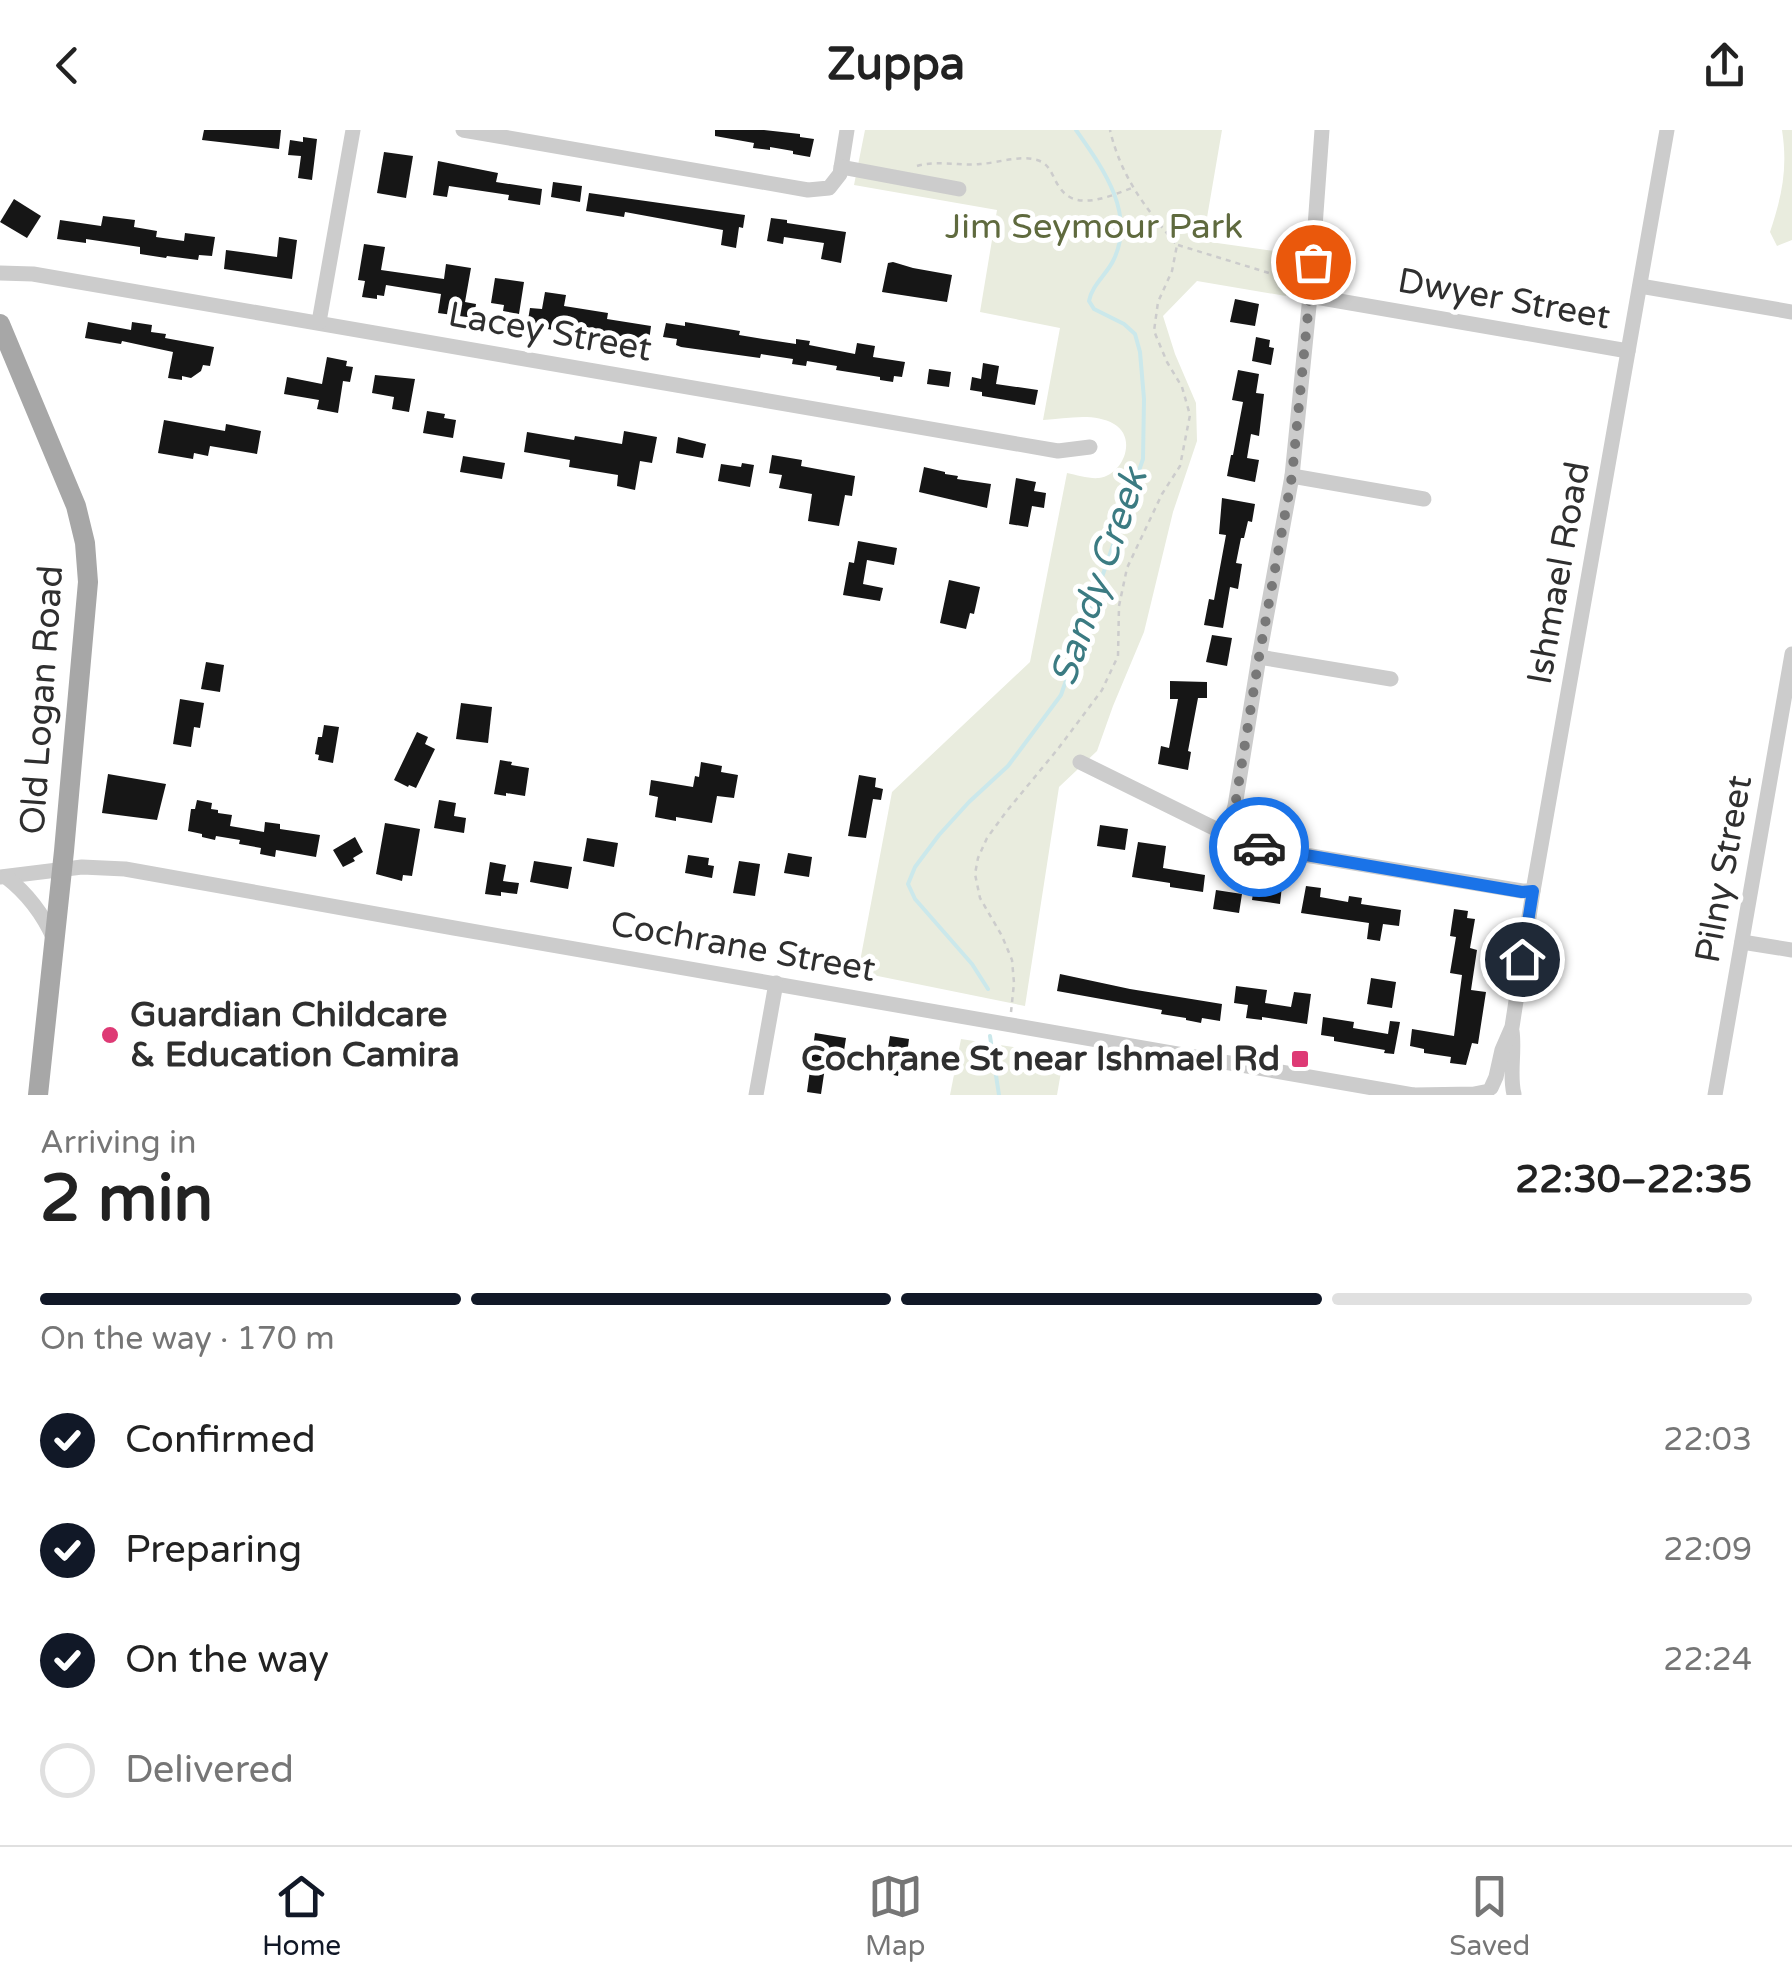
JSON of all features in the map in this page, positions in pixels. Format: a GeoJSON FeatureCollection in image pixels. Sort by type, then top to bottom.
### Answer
{"type":"FeatureCollection","features":[{"type":"Feature","properties":{"kind":"main road","name":"Old Logan Road"},"geometry":{"type":"LineString","coordinates":[[0,324],[76,506],[85,543],[88,582],[38,1095]]}},
{"type":"Feature","properties":{"kind":"street"},"geometry":{"type":"LineString","coordinates":[[319,322],[353,130]]}},
{"type":"Feature","properties":{"kind":"street"},"geometry":{"type":"LineString","coordinates":[[463,130],[808,190],[829,188],[840,174],[847,130]]}},
{"type":"Feature","properties":{"kind":"street"},"geometry":{"type":"LineString","coordinates":[[1226,834],[1235,806],[1292,476],[1322,130]]}},
{"type":"Feature","properties":{"kind":"street","name":"Ishmael Road"},"geometry":{"type":"LineString","coordinates":[[1485,1092],[1496,1077],[1512,1027],[1667,130]]}},
{"type":"Feature","properties":{"kind":"street"},"geometry":{"type":"LineString","coordinates":[[841,167],[960,189]]}},
{"type":"Feature","properties":{"kind":"street","name":"Lacey Street"},"geometry":{"type":"LineString","coordinates":[[0,273],[33,274],[319,322],[1058,451],[1090,447]]}},
{"type":"Feature","properties":{"kind":"street"},"geometry":{"type":"LineString","coordinates":[[1640,286],[1792,312]]}},
{"type":"Feature","properties":{"kind":"street","name":"Dwyer Street"},"geometry":{"type":"LineString","coordinates":[[1310,296],[1628,352]]}},
{"type":"Feature","properties":{"kind":"street"},"geometry":{"type":"LineString","coordinates":[[1292,476],[1424,498]]}},
{"type":"Feature","properties":{"kind":"street","name":"Pilny Street"},"geometry":{"type":"LineString","coordinates":[[1714,1095],[1785,738],[1792,654]]}},
{"type":"Feature","properties":{"kind":"street"},"geometry":{"type":"LineString","coordinates":[[1259,657],[1391,680]]}},
{"type":"Feature","properties":{"kind":"street"},"geometry":{"type":"LineString","coordinates":[[1080,762],[1257,846],[1533,891]]}},
{"type":"Feature","properties":{"kind":"street","name":"Cochrane Street"},"geometry":{"type":"LineString","coordinates":[[3,877],[62,869],[125,868],[1414,1095],[1474,1094],[1503,1088],[1514,1095]]}},
{"type":"Feature","properties":{"kind":"street"},"geometry":{"type":"LineString","coordinates":[[3,877],[23,890],[54,938]]}},
{"type":"Feature","properties":{"kind":"street"},"geometry":{"type":"LineString","coordinates":[[1742,942],[1792,950]]}},
{"type":"Feature","properties":{"kind":"street"},"geometry":{"type":"LineString","coordinates":[[756,1095],[776,983]]}},
{"type":"Feature","properties":{"kind":"street","name":"Ishmael Road"},"geometry":{"type":"LineString","coordinates":[[1512,1027],[1514,1095]]}},
{"type":"Feature","properties":{"kind":"path"},"geometry":{"type":"LineString","coordinates":[[1110,130],[1116,156],[1133,188],[1177,245],[1294,281],[1310,296]]}},
{"type":"Feature","properties":{"kind":"path"},"geometry":{"type":"LineString","coordinates":[[911,168],[929,163],[978,164],[1027,158],[1042,162],[1052,171],[1068,198],[1092,201],[1133,188]]}},
{"type":"Feature","properties":{"kind":"path"},"geometry":{"type":"LineString","coordinates":[[1006,1023],[1014,983],[1012,960],[980,898],[975,874],[978,858],[1006,812],[1102,690],[1118,656],[1119,606],[1127,568],[1162,494],[1180,466],[1190,416],[1182,387],[1154,331],[1158,302],[1172,271],[1177,245]]}},
{"type":"Feature","properties":{"kind":"green space","name":"Jim Seymour Park"},"geometry":{"type":"Polygon","coordinates":[[[865,130],[1222,130],[1203,241],[1289,253],[1286,296],[1197,281],[1163,316],[1196,403],[1197,441],[1173,512],[1144,632],[1097,751],[1059,787],[1025,1006],[858,972],[892,792],[1030,662],[1067,473],[1091,478],[1108,475],[1121,463],[1125,438],[1114,424],[1097,418],[1043,420],[1060,328],[980,312],[997,210],[854,185],[865,130]]]}},
{"type":"Feature","properties":{"kind":"green space"},"geometry":{"type":"Polygon","coordinates":[[[1782,130],[1792,130],[1792,240],[1777,246],[1770,232],[1783,182],[1782,130]]]}},
{"type":"Feature","properties":{"kind":"green space"},"geometry":{"type":"Polygon","coordinates":[[[961,1039],[1064,1055],[1057,1095],[950,1095],[961,1039]]]}},
{"type":"Feature","properties":{"kind":"building"},"geometry":{"type":"Polygon","coordinates":[[[204,130],[281,130],[279,149],[202,140],[204,130]]]}},
{"type":"Feature","properties":{"kind":"building"},"geometry":{"type":"Polygon","coordinates":[[[715,130],[764,130],[814,139],[810,157],[770,147],[753,148],[754,143],[715,136],[715,130]]]}},
{"type":"Feature","properties":{"kind":"building"},"geometry":{"type":"Polygon","coordinates":[[[303,137],[317,139],[312,180],[298,178],[301,156],[288,155],[290,140],[303,142],[303,137]]]}},
{"type":"Feature","properties":{"kind":"building"},"geometry":{"type":"Polygon","coordinates":[[[384,152],[413,156],[406,198],[377,193],[384,152]]]}},
{"type":"Feature","properties":{"kind":"building"},"geometry":{"type":"Polygon","coordinates":[[[438,161],[498,173],[496,182],[542,189],[540,205],[508,200],[509,195],[449,186],[447,197],[433,195],[438,161]]]}},
{"type":"Feature","properties":{"kind":"building"},"geometry":{"type":"Polygon","coordinates":[[[553,182],[582,186],[580,202],[551,197],[553,182]]]}},
{"type":"Feature","properties":{"kind":"building"},"geometry":{"type":"Polygon","coordinates":[[[589,193],[745,215],[743,228],[739,227],[736,248],[721,245],[723,230],[625,212],[624,217],[586,211],[589,193]]]}},
{"type":"Feature","properties":{"kind":"building"},"geometry":{"type":"Polygon","coordinates":[[[14,199],[41,216],[27,238],[0,222],[14,199]]]}},
{"type":"Feature","properties":{"kind":"building"},"geometry":{"type":"Polygon","coordinates":[[[103,216],[135,220],[134,227],[157,231],[156,237],[184,241],[185,233],[215,237],[212,256],[199,255],[198,260],[166,258],[140,254],[140,247],[57,239],[60,220],[101,226],[103,216]]]}},
{"type":"Feature","properties":{"kind":"building"},"geometry":{"type":"Polygon","coordinates":[[[771,218],[846,232],[841,263],[821,259],[824,243],[784,237],[783,244],[767,241],[771,218]]]}},
{"type":"Feature","properties":{"kind":"building"},"geometry":{"type":"Polygon","coordinates":[[[279,237],[297,240],[292,279],[224,269],[226,250],[277,257],[279,237]]]}},
{"type":"Feature","properties":{"kind":"building"},"geometry":{"type":"Polygon","coordinates":[[[364,244],[385,247],[381,270],[444,279],[446,264],[471,268],[465,302],[476,304],[474,318],[438,313],[441,294],[386,285],[384,296],[362,297],[365,281],[358,280],[364,244]]]}},
{"type":"Feature","properties":{"kind":"building"},"geometry":{"type":"Polygon","coordinates":[[[888,263],[952,275],[947,302],[882,292],[888,263]]]}},
{"type":"Feature","properties":{"kind":"building"},"geometry":{"type":"Polygon","coordinates":[[[495,278],[524,282],[519,314],[503,311],[504,305],[491,303],[495,278]]]}},
{"type":"Feature","properties":{"kind":"building"},"geometry":{"type":"Polygon","coordinates":[[[545,292],[566,295],[564,306],[608,313],[607,319],[651,326],[649,341],[561,326],[560,331],[527,326],[530,308],[542,309],[545,292]]]}},
{"type":"Feature","properties":{"kind":"building"},"geometry":{"type":"Polygon","coordinates":[[[1235,299],[1259,304],[1255,326],[1230,322],[1235,299]]]}},
{"type":"Feature","properties":{"kind":"building"},"geometry":{"type":"Polygon","coordinates":[[[88,322],[131,330],[132,322],[152,325],[151,332],[166,334],[165,338],[214,347],[210,366],[203,365],[191,378],[168,378],[173,352],[85,338],[88,322]]]}},
{"type":"Feature","properties":{"kind":"building"},"geometry":{"type":"Polygon","coordinates":[[[685,322],[763,339],[796,344],[796,339],[810,341],[809,345],[855,354],[857,343],[875,346],[873,357],[905,362],[902,377],[894,376],[893,382],[807,361],[806,366],[792,364],[793,359],[761,354],[760,358],[681,347],[676,345],[677,339],[663,337],[666,323],[685,326],[685,322]]]}},
{"type":"Feature","properties":{"kind":"building"},"geometry":{"type":"Polygon","coordinates":[[[1256,337],[1270,340],[1269,347],[1274,348],[1271,365],[1252,361],[1256,337]]]}},
{"type":"Feature","properties":{"kind":"building"},"geometry":{"type":"Polygon","coordinates":[[[327,357],[347,361],[346,366],[353,367],[350,382],[343,381],[338,413],[317,409],[319,400],[284,394],[287,377],[322,384],[327,357]]]}},
{"type":"Feature","properties":{"kind":"building"},"geometry":{"type":"Polygon","coordinates":[[[983,363],[999,366],[996,384],[1038,390],[1035,405],[982,396],[982,392],[970,390],[972,377],[981,379],[983,363]]]}},
{"type":"Feature","properties":{"kind":"building"},"geometry":{"type":"Polygon","coordinates":[[[929,369],[951,372],[949,387],[927,384],[929,369]]]}},
{"type":"Feature","properties":{"kind":"building"},"geometry":{"type":"Polygon","coordinates":[[[1238,370],[1259,374],[1256,393],[1264,394],[1259,436],[1251,434],[1247,458],[1259,460],[1255,482],[1227,476],[1243,402],[1232,400],[1238,370]]]}},
{"type":"Feature","properties":{"kind":"building"},"geometry":{"type":"Polygon","coordinates":[[[375,375],[415,379],[409,412],[392,409],[394,397],[372,393],[375,375]]]}},
{"type":"Feature","properties":{"kind":"building"},"geometry":{"type":"Polygon","coordinates":[[[427,411],[456,420],[453,438],[423,433],[427,411]]]}},
{"type":"Feature","properties":{"kind":"building"},"geometry":{"type":"Polygon","coordinates":[[[164,420],[225,431],[226,424],[261,431],[257,454],[210,446],[208,456],[194,453],[193,459],[158,453],[164,420]]]}},
{"type":"Feature","properties":{"kind":"building"},"geometry":{"type":"Polygon","coordinates":[[[624,431],[657,437],[652,463],[640,461],[635,490],[617,486],[618,475],[569,467],[570,460],[524,452],[527,432],[622,444],[624,431]]]}},
{"type":"Feature","properties":{"kind":"building"},"geometry":{"type":"Polygon","coordinates":[[[678,437],[706,444],[703,458],[676,453],[678,437]]]}},
{"type":"Feature","properties":{"kind":"building"},"geometry":{"type":"Polygon","coordinates":[[[772,455],[802,460],[801,466],[855,476],[852,496],[845,495],[839,526],[808,521],[812,494],[779,488],[782,475],[769,473],[772,455]]]}},
{"type":"Feature","properties":{"kind":"building"},"geometry":{"type":"Polygon","coordinates":[[[463,456],[505,463],[502,479],[460,472],[463,456]]]}},
{"type":"Feature","properties":{"kind":"building"},"geometry":{"type":"Polygon","coordinates":[[[742,463],[754,465],[750,487],[718,481],[721,464],[741,467],[742,463]]]}},
{"type":"Feature","properties":{"kind":"building"},"geometry":{"type":"Polygon","coordinates":[[[924,467],[958,476],[957,479],[991,484],[987,508],[919,492],[924,467]]]}},
{"type":"Feature","properties":{"kind":"building"},"geometry":{"type":"Polygon","coordinates":[[[1016,478],[1036,482],[1034,491],[1046,493],[1044,508],[1032,506],[1028,527],[1009,524],[1016,478]]]}},
{"type":"Feature","properties":{"kind":"building"},"geometry":{"type":"Polygon","coordinates":[[[1222,498],[1255,504],[1252,522],[1248,521],[1241,538],[1236,563],[1242,564],[1238,589],[1230,587],[1223,628],[1204,625],[1209,599],[1214,600],[1226,535],[1219,534],[1222,498]]]}},
{"type":"Feature","properties":{"kind":"building"},"geometry":{"type":"Polygon","coordinates":[[[858,541],[897,548],[894,565],[867,560],[863,584],[883,588],[880,601],[843,595],[849,562],[854,563],[858,541]]]}},
{"type":"Feature","properties":{"kind":"building"},"geometry":{"type":"Polygon","coordinates":[[[949,580],[980,587],[966,629],[940,623],[949,580]]]}},
{"type":"Feature","properties":{"kind":"building"},"geometry":{"type":"Polygon","coordinates":[[[1212,635],[1232,638],[1227,666],[1206,662],[1212,635]]]}},
{"type":"Feature","properties":{"kind":"building"},"geometry":{"type":"Polygon","coordinates":[[[206,662],[224,665],[220,692],[201,689],[206,662]]]}},
{"type":"Feature","properties":{"kind":"building"},"geometry":{"type":"Polygon","coordinates":[[[1170,681],[1207,682],[1207,698],[1198,698],[1188,770],[1158,764],[1161,746],[1169,748],[1178,699],[1170,699],[1170,681]]]}},
{"type":"Feature","properties":{"kind":"building"},"geometry":{"type":"Polygon","coordinates":[[[180,699],[204,703],[200,728],[194,727],[191,747],[173,744],[180,699]]]}},
{"type":"Feature","properties":{"kind":"building"},"geometry":{"type":"Polygon","coordinates":[[[461,703],[492,707],[488,743],[456,739],[461,703]]]}},
{"type":"Feature","properties":{"kind":"building"},"geometry":{"type":"Polygon","coordinates":[[[324,725],[339,727],[333,763],[318,760],[319,755],[315,754],[324,725]]]}},
{"type":"Feature","properties":{"kind":"building"},"geometry":{"type":"Polygon","coordinates":[[[417,732],[428,737],[425,744],[435,749],[416,788],[394,780],[417,732]]]}},
{"type":"Feature","properties":{"kind":"building"},"geometry":{"type":"Polygon","coordinates":[[[500,760],[529,768],[525,796],[494,794],[500,760]]]}},
{"type":"Feature","properties":{"kind":"building"},"geometry":{"type":"Polygon","coordinates":[[[701,762],[722,766],[721,772],[738,775],[734,798],[717,796],[712,823],[655,817],[658,797],[649,795],[651,780],[693,787],[701,762]]]}},
{"type":"Feature","properties":{"kind":"building"},"geometry":{"type":"Polygon","coordinates":[[[108,774],[166,784],[157,820],[102,813],[108,774]]]}},
{"type":"Feature","properties":{"kind":"building"},"geometry":{"type":"Polygon","coordinates":[[[859,775],[876,778],[875,787],[883,789],[881,800],[873,799],[866,838],[848,836],[859,775]]]}},
{"type":"Feature","properties":{"kind":"building"},"geometry":{"type":"Polygon","coordinates":[[[197,800],[212,803],[211,809],[218,813],[232,815],[230,826],[264,832],[265,822],[280,824],[280,829],[320,835],[316,857],[276,850],[275,857],[260,854],[261,848],[239,844],[240,840],[216,836],[215,840],[188,831],[191,809],[195,809],[197,800]]]}},
{"type":"Feature","properties":{"kind":"building"},"geometry":{"type":"Polygon","coordinates":[[[439,800],[456,803],[454,816],[466,818],[464,833],[434,828],[439,800]]]}},
{"type":"Feature","properties":{"kind":"building"},"geometry":{"type":"Polygon","coordinates":[[[385,823],[420,829],[412,876],[403,875],[402,881],[376,874],[385,823]]]}},
{"type":"Feature","properties":{"kind":"building"},"geometry":{"type":"Polygon","coordinates":[[[1100,825],[1128,829],[1125,850],[1097,846],[1100,825]]]}},
{"type":"Feature","properties":{"kind":"building"},"geometry":{"type":"Polygon","coordinates":[[[355,837],[363,852],[343,867],[333,850],[355,837]]]}},
{"type":"Feature","properties":{"kind":"building"},"geometry":{"type":"Polygon","coordinates":[[[587,838],[618,843],[614,867],[583,861],[587,838]]]}},
{"type":"Feature","properties":{"kind":"building"},"geometry":{"type":"Polygon","coordinates":[[[1138,842],[1166,846],[1163,868],[1205,875],[1203,892],[1132,877],[1138,842]]]}},
{"type":"Feature","properties":{"kind":"building"},"geometry":{"type":"Polygon","coordinates":[[[788,853],[812,857],[809,877],[784,873],[788,853]]]}},
{"type":"Feature","properties":{"kind":"building"},"geometry":{"type":"Polygon","coordinates":[[[688,855],[709,858],[708,865],[714,866],[712,878],[685,873],[688,855]]]}},
{"type":"Feature","properties":{"kind":"building"},"geometry":{"type":"Polygon","coordinates":[[[534,861],[572,867],[568,889],[530,882],[534,861]]]}},
{"type":"Feature","properties":{"kind":"building"},"geometry":{"type":"Polygon","coordinates":[[[739,861],[760,864],[755,896],[733,893],[739,861]]]}},
{"type":"Feature","properties":{"kind":"building"},"geometry":{"type":"Polygon","coordinates":[[[490,862],[506,865],[503,881],[519,883],[517,894],[485,894],[490,862]]]}},
{"type":"Feature","properties":{"kind":"building"},"geometry":{"type":"Polygon","coordinates":[[[1266,883],[1282,886],[1280,904],[1252,900],[1254,887],[1265,888],[1266,883]]]}},
{"type":"Feature","properties":{"kind":"building"},"geometry":{"type":"Polygon","coordinates":[[[1306,886],[1321,888],[1320,897],[1348,902],[1349,896],[1362,898],[1361,904],[1401,910],[1399,926],[1383,924],[1380,941],[1367,939],[1369,923],[1301,913],[1306,886]]]}},
{"type":"Feature","properties":{"kind":"building"},"geometry":{"type":"Polygon","coordinates":[[[1216,890],[1242,894],[1239,913],[1213,909],[1216,890]]]}},
{"type":"Feature","properties":{"kind":"building"},"geometry":{"type":"Polygon","coordinates":[[[1454,909],[1468,911],[1467,918],[1475,919],[1470,948],[1477,950],[1471,990],[1486,992],[1478,1044],[1472,1043],[1466,1065],[1450,1063],[1451,1057],[1424,1053],[1424,1049],[1410,1046],[1412,1029],[1454,1036],[1462,975],[1450,973],[1456,937],[1450,936],[1454,909]]]}},
{"type":"Feature","properties":{"kind":"building"},"geometry":{"type":"Polygon","coordinates":[[[1060,974],[1222,1004],[1220,1021],[1202,1018],[1201,1023],[1161,1014],[1162,1010],[1057,991],[1060,974]]]}},
{"type":"Feature","properties":{"kind":"building"},"geometry":{"type":"Polygon","coordinates":[[[1371,978],[1396,982],[1392,1008],[1367,1004],[1371,978]]]}},
{"type":"Feature","properties":{"kind":"building"},"geometry":{"type":"Polygon","coordinates":[[[1236,986],[1267,990],[1265,1003],[1291,1007],[1294,992],[1311,994],[1307,1024],[1246,1018],[1248,1005],[1234,1003],[1236,986]]]}},
{"type":"Feature","properties":{"kind":"building"},"geometry":{"type":"Polygon","coordinates":[[[1323,1017],[1354,1022],[1353,1028],[1388,1034],[1390,1021],[1400,1022],[1394,1054],[1321,1035],[1323,1017]]]}},
{"type":"Feature","properties":{"kind":"building"},"geometry":{"type":"Polygon","coordinates":[[[815,1033],[846,1038],[843,1057],[827,1054],[821,1094],[807,1092],[815,1033]]]}},
{"type":"Feature","properties":{"kind":"building"},"geometry":{"type":"Polygon","coordinates":[[[890,1036],[909,1039],[905,1070],[899,1069],[898,1076],[884,1073],[890,1036]]]}},
{"type":"Feature","properties":{"kind":"waterway","name":"Sandy Creek"},"geometry":{"type":"LineString","coordinates":[[988,989],[972,964],[915,899],[908,884],[915,867],[939,835],[1008,766],[1061,695],[1143,459],[1144,399],[1135,334],[1094,309],[1089,301],[1119,243],[1119,209],[1105,175],[1076,130]]}},
{"type":"Feature","properties":{"kind":"waterway","name":"Sandy Creek"},"geometry":{"type":"LineString","coordinates":[[990,1036],[999,1095]]}},
{"type":"Feature","properties":{"kind":"way so far"},"geometry":{"type":"LineString","coordinates":[[1259,847],[1226,834],[1235,806],[1292,476],[1313,262]]}},
{"type":"Feature","properties":{"kind":"place","name":"Guardian Childcare & Education Camira"},"geometry":{"type":"Point","coordinates":[110,1035]}},
{"type":"Feature","properties":{"kind":"place","name":"Cochrane St near Ishmael Rd"},"geometry":{"type":"Point","coordinates":[1300,1059]}},
{"type":"Feature","properties":{"kind":"route"},"geometry":{"type":"LineString","coordinates":[[1259,847],[1533,891],[1522,959]]}}]}
